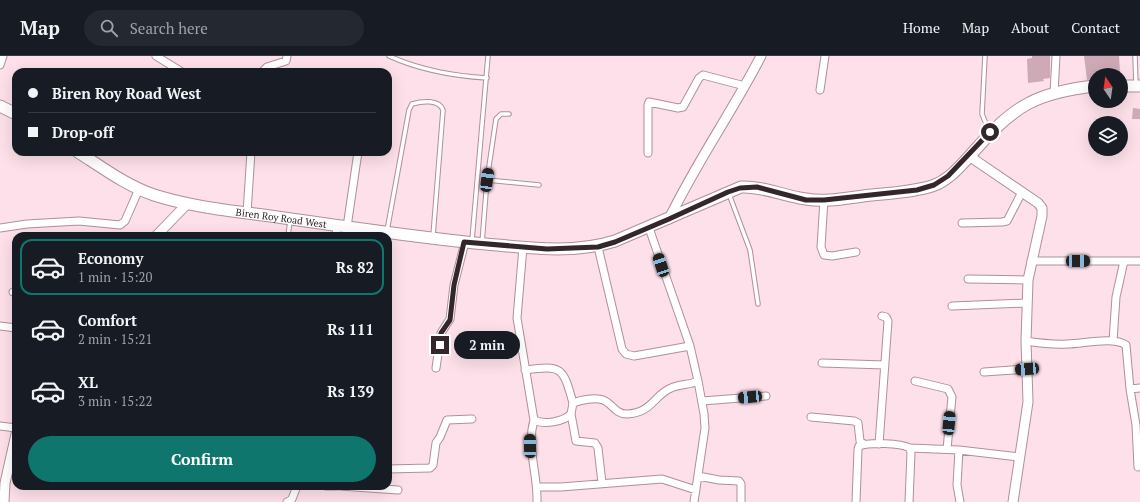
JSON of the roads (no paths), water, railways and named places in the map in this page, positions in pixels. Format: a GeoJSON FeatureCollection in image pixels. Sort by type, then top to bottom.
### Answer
{"type":"FeatureCollection","features":[{"type":"Feature","properties":{"kind":"main road","name":"Biren Roy Road West"},"geometry":{"type":"LineString","coordinates":[[392,233],[472,243],[547,249],[598,247],[648,228],[740,188],[757,187],[806,200],[824,200],[917,190],[934,185],[948,176],[969,156],[990,132],[1011,113],[1029,102],[1054,93],[1088,87]]}},
{"type":"Feature","properties":{"kind":"main road"},"geometry":{"type":"LineString","coordinates":[[0,106],[12,112]]}},
{"type":"Feature","properties":{"kind":"main road","name":"Biren Roy Road West"},"geometry":{"type":"LineString","coordinates":[[85,156],[139,189],[187,204],[290,219],[340,230],[387,232]]}},
{"type":"Feature","properties":{"kind":"street"},"geometry":{"type":"LineString","coordinates":[[0,64],[3,56]]}},
{"type":"Feature","properties":{"kind":"street"},"geometry":{"type":"LineString","coordinates":[[156,56],[176,68]]}},
{"type":"Feature","properties":{"kind":"street"},"geometry":{"type":"LineString","coordinates":[[266,68],[286,60],[287,56]]}},
{"type":"Feature","properties":{"kind":"street"},"geometry":{"type":"LineString","coordinates":[[669,219],[685,187],[745,86],[761,56]]}},
{"type":"Feature","properties":{"kind":"street"},"geometry":{"type":"LineString","coordinates":[[820,90],[824,56]]}},
{"type":"Feature","properties":{"kind":"street"},"geometry":{"type":"LineString","coordinates":[[1054,93],[1056,56]]}},
{"type":"Feature","properties":{"kind":"street"},"geometry":{"type":"LineString","coordinates":[[648,153],[649,102],[678,108],[682,107],[699,78],[703,75],[745,86]]}},
{"type":"Feature","properties":{"kind":"street"},"geometry":{"type":"LineString","coordinates":[[247,213],[251,156]]}},
{"type":"Feature","properties":{"kind":"street"},"geometry":{"type":"LineString","coordinates":[[340,230],[357,156]]}},
{"type":"Feature","properties":{"kind":"street"},"geometry":{"type":"LineString","coordinates":[[969,156],[1038,202],[1042,208],[1042,216],[1028,280],[1026,303],[1028,402],[1013,502]]}},
{"type":"Feature","properties":{"kind":"street"},"geometry":{"type":"LineString","coordinates":[[0,228],[27,224],[79,221],[120,225],[125,221],[139,189]]}},
{"type":"Feature","properties":{"kind":"street"},"geometry":{"type":"LineString","coordinates":[[962,223],[1007,221],[1022,192]]}},
{"type":"Feature","properties":{"kind":"street"},"geometry":{"type":"LineString","coordinates":[[824,200],[821,247],[824,255],[832,256],[856,252]]}},
{"type":"Feature","properties":{"kind":"street"},"geometry":{"type":"LineString","coordinates":[[160,232],[187,204]]}},
{"type":"Feature","properties":{"kind":"street"},"geometry":{"type":"LineString","coordinates":[[648,228],[690,346],[702,401],[705,428],[694,502]]}},
{"type":"Feature","properties":{"kind":"street"},"geometry":{"type":"LineString","coordinates":[[436,368],[441,333],[450,320],[454,285],[472,243]]}},
{"type":"Feature","properties":{"kind":"street"},"geometry":{"type":"LineString","coordinates":[[523,247],[517,318],[534,420],[530,434],[530,446],[538,487],[538,502]]}},
{"type":"Feature","properties":{"kind":"street"},"geometry":{"type":"LineString","coordinates":[[598,247],[622,349],[626,354],[634,356],[690,346]]}},
{"type":"Feature","properties":{"kind":"street"},"geometry":{"type":"LineString","coordinates":[[1031,261],[1140,261]]}},
{"type":"Feature","properties":{"kind":"street"},"geometry":{"type":"LineString","coordinates":[[1113,341],[1116,297],[1124,261]]}},
{"type":"Feature","properties":{"kind":"street"},"geometry":{"type":"LineString","coordinates":[[968,279],[1028,280]]}},
{"type":"Feature","properties":{"kind":"street"},"geometry":{"type":"LineString","coordinates":[[952,306],[1026,303]]}},
{"type":"Feature","properties":{"kind":"street"},"geometry":{"type":"LineString","coordinates":[[879,444],[888,321],[886,317],[882,316]]}},
{"type":"Feature","properties":{"kind":"street"},"geometry":{"type":"LineString","coordinates":[[0,326],[12,328]]}},
{"type":"Feature","properties":{"kind":"street"},"geometry":{"type":"LineString","coordinates":[[1026,341],[1066,344],[1121,341],[1126,345],[1130,389],[1136,425],[1138,467]]}},
{"type":"Feature","properties":{"kind":"street"},"geometry":{"type":"LineString","coordinates":[[822,363],[885,365]]}},
{"type":"Feature","properties":{"kind":"street"},"geometry":{"type":"LineString","coordinates":[[525,370],[549,367],[559,371],[567,382],[573,403],[571,414],[576,441],[595,444],[598,448],[602,483]]}},
{"type":"Feature","properties":{"kind":"street"},"geometry":{"type":"LineString","coordinates":[[984,372],[1027,369]]}},
{"type":"Feature","properties":{"kind":"street"},"geometry":{"type":"LineString","coordinates":[[573,403],[577,401],[604,400],[615,410],[627,414],[649,407],[670,388],[698,381]]}},
{"type":"Feature","properties":{"kind":"street"},"geometry":{"type":"LineString","coordinates":[[915,381],[948,389],[950,392],[952,397],[947,449]]}},
{"type":"Feature","properties":{"kind":"street"},"geometry":{"type":"LineString","coordinates":[[1130,389],[1140,388]]}},
{"type":"Feature","properties":{"kind":"street"},"geometry":{"type":"LineString","coordinates":[[702,401],[766,396]]}},
{"type":"Feature","properties":{"kind":"street"},"geometry":{"type":"LineString","coordinates":[[534,420],[546,422],[562,420],[571,414]]}},
{"type":"Feature","properties":{"kind":"street"},"geometry":{"type":"LineString","coordinates":[[811,417],[854,421],[858,423],[860,441],[864,444]]}},
{"type":"Feature","properties":{"kind":"street"},"geometry":{"type":"LineString","coordinates":[[392,469],[430,468],[433,465],[436,443],[447,420],[472,419]]}},
{"type":"Feature","properties":{"kind":"street"},"geometry":{"type":"LineString","coordinates":[[0,426],[12,428]]}},
{"type":"Feature","properties":{"kind":"street"},"geometry":{"type":"LineString","coordinates":[[856,502],[858,448],[864,444],[959,450],[1019,457]]}},
{"type":"Feature","properties":{"kind":"street"},"geometry":{"type":"LineString","coordinates":[[4,502],[2,484],[12,448]]}},
{"type":"Feature","properties":{"kind":"street"},"geometry":{"type":"LineString","coordinates":[[909,502],[910,448]]}},
{"type":"Feature","properties":{"kind":"street"},"geometry":{"type":"LineString","coordinates":[[959,450],[957,485],[960,502]]}},
{"type":"Feature","properties":{"kind":"street"},"geometry":{"type":"LineString","coordinates":[[698,476],[739,482],[741,484],[741,502]]}},
{"type":"Feature","properties":{"kind":"street"},"geometry":{"type":"LineString","coordinates":[[538,487],[662,479],[696,490]]}},
{"type":"Feature","properties":{"kind":"street"},"geometry":{"type":"LineString","coordinates":[[287,502],[292,500],[296,490]]}},
{"type":"Feature","properties":{"kind":"street"},"geometry":{"type":"LineString","coordinates":[[392,490],[398,490]]}},
{"type":"Feature","properties":{"kind":"lane"},"geometry":{"type":"LineString","coordinates":[[389,56],[406,64],[425,69],[452,75],[487,78]]}},
{"type":"Feature","properties":{"kind":"lane"},"geometry":{"type":"LineString","coordinates":[[472,243],[477,168],[488,56]]}},
{"type":"Feature","properties":{"kind":"lane"},"geometry":{"type":"LineString","coordinates":[[985,56],[982,114],[990,132]]}},
{"type":"Feature","properties":{"kind":"lane"},"geometry":{"type":"LineString","coordinates":[[1135,56],[1138,86]]}},
{"type":"Feature","properties":{"kind":"lane"},"geometry":{"type":"LineString","coordinates":[[387,232],[409,110],[412,104],[417,102],[436,103],[441,105],[443,110],[433,238]]}},
{"type":"Feature","properties":{"kind":"lane"},"geometry":{"type":"LineString","coordinates":[[472,243],[487,180],[496,119],[501,114],[509,114]]}},
{"type":"Feature","properties":{"kind":"lane"},"geometry":{"type":"LineString","coordinates":[[487,180],[539,185]]}},
{"type":"Feature","properties":{"kind":"lane"},"geometry":{"type":"LineString","coordinates":[[728,192],[750,250],[758,304]]}},
{"type":"Feature","properties":{"kind":"lane"},"geometry":{"type":"LineString","coordinates":[[288,232],[290,219]]}}]}
